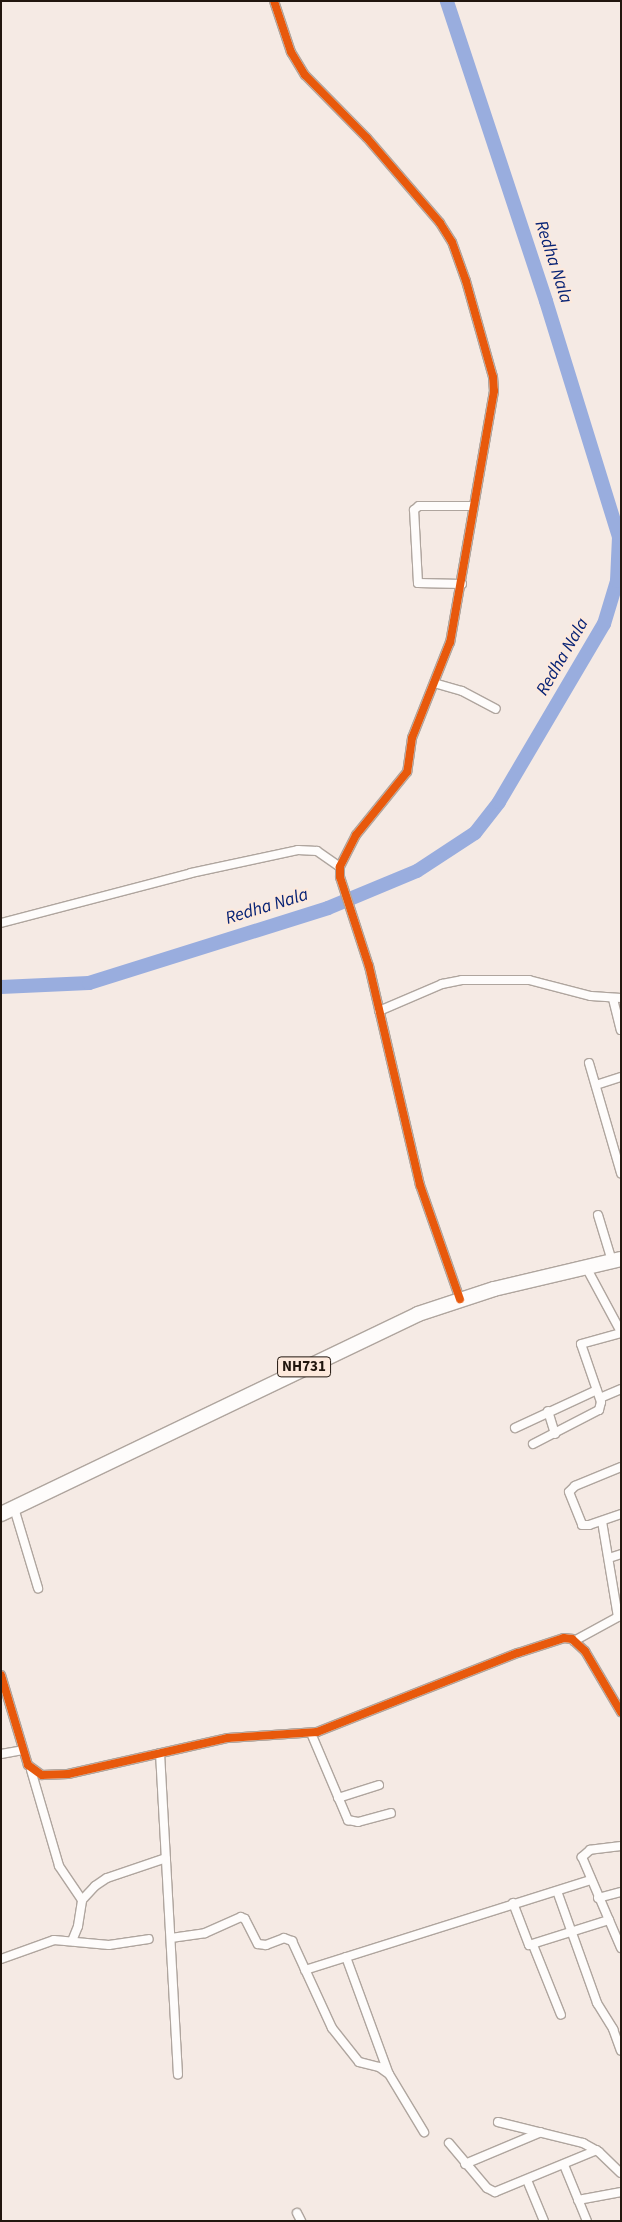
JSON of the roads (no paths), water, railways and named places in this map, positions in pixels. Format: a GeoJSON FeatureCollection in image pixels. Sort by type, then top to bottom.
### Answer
{"type":"FeatureCollection","features":[{"type":"Feature","properties":{"kind":"highway","name":"NH731"},"geometry":{"type":"LineString","coordinates":[[8,1511],[418,1314],[460,1299],[616,1260]]}},
{"type":"Feature","properties":{"kind":"street"},"geometry":{"type":"LineString","coordinates":[[274,1],[291,52],[301,70],[367,138],[435,217],[459,260],[493,377],[494,391],[473,506],[462,584],[450,642],[412,738],[408,772],[356,835],[340,867],[345,894],[380,1011],[420,1186],[460,1299]]}},
{"type":"Feature","properties":{"kind":"street"},"geometry":{"type":"LineString","coordinates":[[462,584],[418,583],[414,510],[419,506],[473,506]]}},
{"type":"Feature","properties":{"kind":"street"},"geometry":{"type":"LineString","coordinates":[[434,683],[462,691],[496,709]]}},
{"type":"Feature","properties":{"kind":"street"},"geometry":{"type":"LineString","coordinates":[[1,923],[191,873],[298,850],[317,851],[340,867]]}},
{"type":"Feature","properties":{"kind":"street"},"geometry":{"type":"LineString","coordinates":[[380,1011],[448,982],[468,980],[543,982],[591,996],[617,998],[621,1030]]}},
{"type":"Feature","properties":{"kind":"street"},"geometry":{"type":"LineString","coordinates":[[589,1063],[621,1173]]}},
{"type":"Feature","properties":{"kind":"street"},"geometry":{"type":"LineString","coordinates":[[596,1085],[621,1077]]}},
{"type":"Feature","properties":{"kind":"street"},"geometry":{"type":"LineString","coordinates":[[598,1215],[616,1260]]}},
{"type":"Feature","properties":{"kind":"street"},"geometry":{"type":"LineString","coordinates":[[533,1444],[595,1415],[601,1406],[581,1344],[621,1332],[586,1267]]}},
{"type":"Feature","properties":{"kind":"street"},"geometry":{"type":"LineString","coordinates":[[515,1428],[548,1410],[598,1394],[621,1389]]}},
{"type":"Feature","properties":{"kind":"street"},"geometry":{"type":"LineString","coordinates":[[548,1410],[555,1434]]}},
{"type":"Feature","properties":{"kind":"street"},"geometry":{"type":"LineString","coordinates":[[621,1467],[575,1486],[569,1492],[582,1524],[621,1514]]}},
{"type":"Feature","properties":{"kind":"street"},"geometry":{"type":"LineString","coordinates":[[8,1511],[38,1588]]}},
{"type":"Feature","properties":{"kind":"street"},"geometry":{"type":"LineString","coordinates":[[31,1770],[42,1775],[68,1774],[228,1738],[311,1733],[554,1640],[574,1641],[618,1617],[602,1520]]}},
{"type":"Feature","properties":{"kind":"street"},"geometry":{"type":"LineString","coordinates":[[609,1558],[621,1554]]}},
{"type":"Feature","properties":{"kind":"street"},"geometry":{"type":"LineString","coordinates":[[574,1641],[585,1651],[621,1712]]}},
{"type":"Feature","properties":{"kind":"street"},"geometry":{"type":"LineString","coordinates":[[1,1676],[59,1866],[82,1900]]}},
{"type":"Feature","properties":{"kind":"street"},"geometry":{"type":"LineString","coordinates":[[311,1733],[350,1822],[391,1813]]}},
{"type":"Feature","properties":{"kind":"street"},"geometry":{"type":"LineString","coordinates":[[1,1754],[23,1750]]}},
{"type":"Feature","properties":{"kind":"street"},"geometry":{"type":"LineString","coordinates":[[160,1753],[178,2074]]}},
{"type":"Feature","properties":{"kind":"street"},"geometry":{"type":"LineString","coordinates":[[338,1798],[379,1785]]}},
{"type":"Feature","properties":{"kind":"street"},"geometry":{"type":"LineString","coordinates":[[621,1846],[583,1854],[598,1898],[610,1920],[621,1948]]}},
{"type":"Feature","properties":{"kind":"street"},"geometry":{"type":"LineString","coordinates":[[72,1940],[78,1926],[82,1900],[107,1878],[166,1858]]}},
{"type":"Feature","properties":{"kind":"street"},"geometry":{"type":"LineString","coordinates":[[306,1970],[513,1903],[591,1880]]}},
{"type":"Feature","properties":{"kind":"street"},"geometry":{"type":"LineString","coordinates":[[557,1891],[598,2003],[613,2029],[621,2050]]}},
{"type":"Feature","properties":{"kind":"street"},"geometry":{"type":"LineString","coordinates":[[598,1898],[621,1892]]}},
{"type":"Feature","properties":{"kind":"street"},"geometry":{"type":"LineString","coordinates":[[513,1903],[526,1943],[533,1944],[610,1920]]}},
{"type":"Feature","properties":{"kind":"street"},"geometry":{"type":"LineString","coordinates":[[171,1938],[205,1933],[240,1917],[245,1919],[258,1944],[284,1938],[292,1941],[332,2028],[359,2062],[379,2067],[389,2074]]}},
{"type":"Feature","properties":{"kind":"street"},"geometry":{"type":"LineString","coordinates":[[1,1959],[54,1940],[72,1940],[109,1945],[149,1939]]}},
{"type":"Feature","properties":{"kind":"street"},"geometry":{"type":"LineString","coordinates":[[533,1944],[561,2016]]}},
{"type":"Feature","properties":{"kind":"street"},"geometry":{"type":"LineString","coordinates":[[346,1957],[389,2074],[424,2132]]}},
{"type":"Feature","properties":{"kind":"street"},"geometry":{"type":"LineString","coordinates":[[498,2122],[583,2143],[597,2150],[621,2173]]}},
{"type":"Feature","properties":{"kind":"street"},"geometry":{"type":"LineString","coordinates":[[465,2164],[541,2132]]}},
{"type":"Feature","properties":{"kind":"street"},"geometry":{"type":"LineString","coordinates":[[449,2143],[465,2164],[491,2192],[527,2180],[597,2150]]}},
{"type":"Feature","properties":{"kind":"street"},"geometry":{"type":"LineString","coordinates":[[564,2165],[587,2221]]}},
{"type":"Feature","properties":{"kind":"street"},"geometry":{"type":"LineString","coordinates":[[527,2180],[544,2221]]}},
{"type":"Feature","properties":{"kind":"street"},"geometry":{"type":"LineString","coordinates":[[578,2200],[621,2192]]}},
{"type":"Feature","properties":{"kind":"street"},"geometry":{"type":"LineString","coordinates":[[297,2213],[301,2221]]}},
{"type":"Feature","properties":{"kind":"waterway","name":"Redha Nala"},"geometry":{"type":"LineString","coordinates":[[1,987],[89,983],[328,908],[417,871],[475,833],[499,802],[604,624],[617,581],[619,537],[546,301],[447,1]]}}]}
